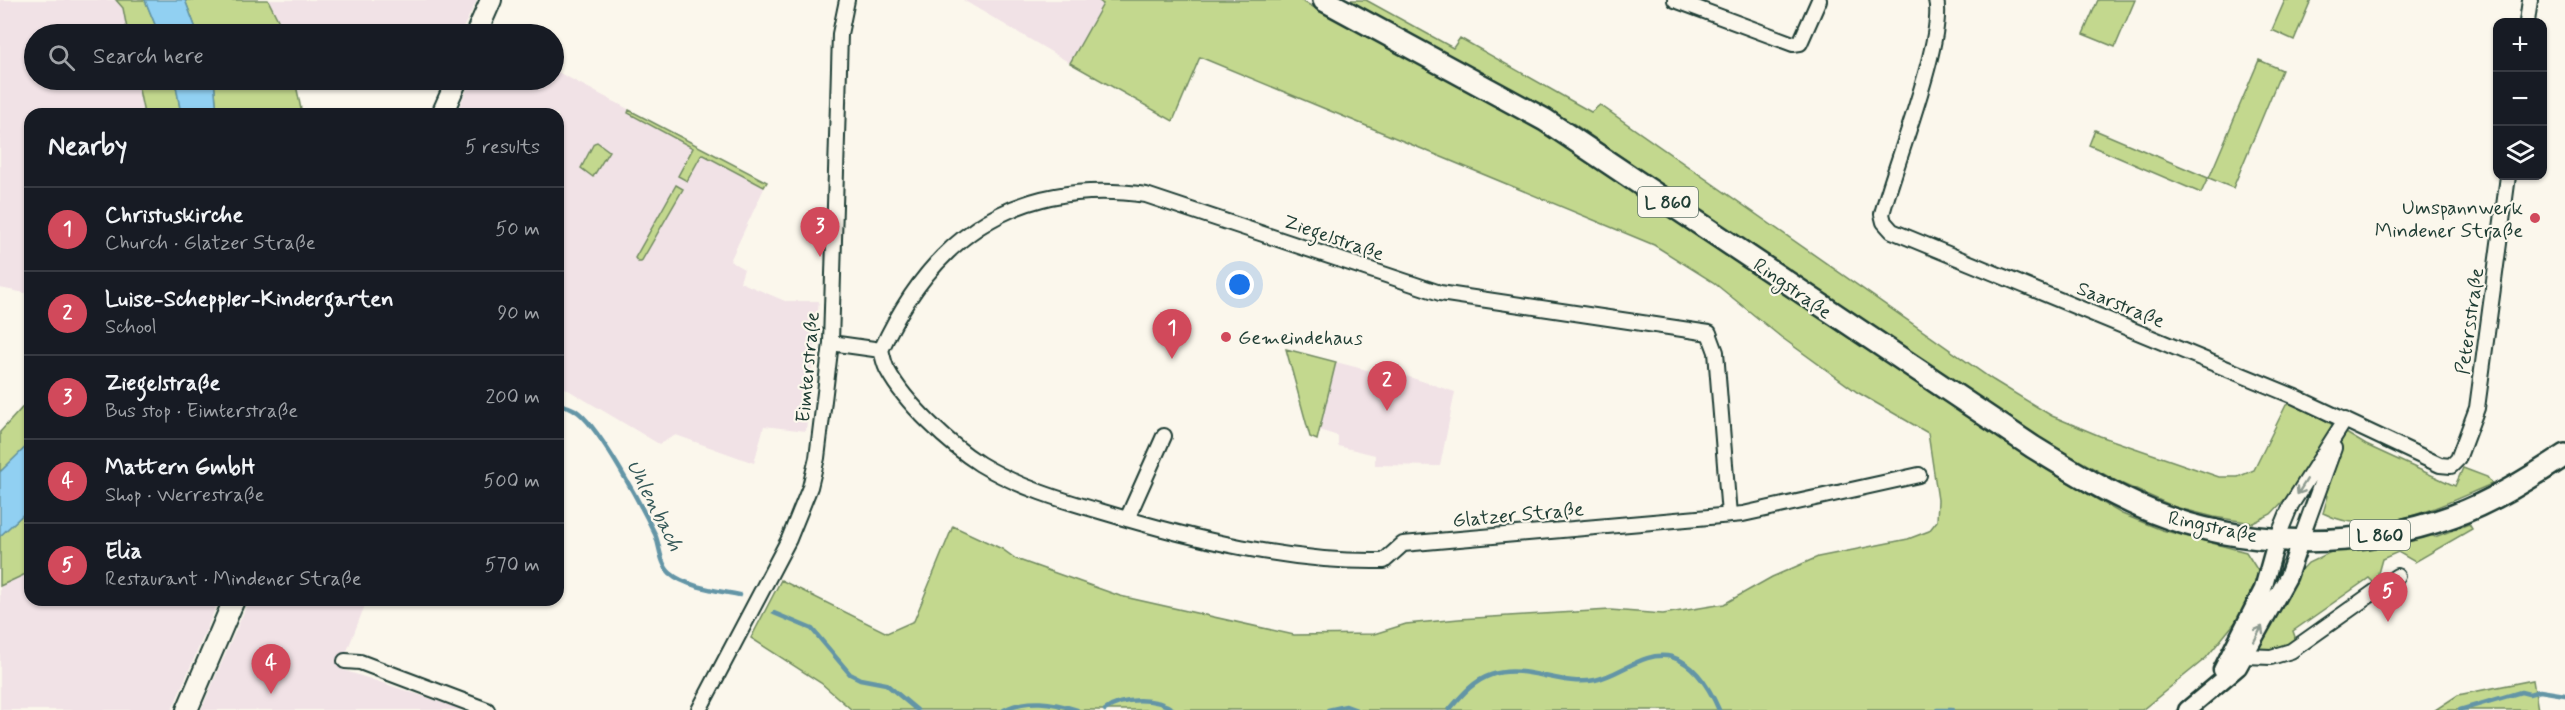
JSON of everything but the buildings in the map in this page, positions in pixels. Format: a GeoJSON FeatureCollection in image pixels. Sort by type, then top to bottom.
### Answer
{"type":"FeatureCollection","features":[{"type":"Feature","properties":{"kind":"main road"},"geometry":{"type":"LineString","coordinates":[[480,24],[491,0]]}},
{"type":"Feature","properties":{"kind":"main road","name":"Ringstraße"},"geometry":{"type":"LineString","coordinates":[[1324,0],[1545,120],[1962,401],[2091,482],[2134,504],[2187,523],[2214,530],[2277,539]]}},
{"type":"Feature","properties":{"kind":"main road"},"geometry":{"type":"LineString","coordinates":[[445,108],[453,90]]}},
{"type":"Feature","properties":{"kind":"main road","name":"L 860"},"geometry":{"type":"LineString","coordinates":[[2277,539],[2361,537],[2399,532],[2429,524],[2456,515],[2520,483],[2565,456]]}},
{"type":"Feature","properties":{"kind":"main road"},"geometry":{"type":"LineString","coordinates":[[187,710],[231,606]]}},
{"type":"Feature","properties":{"kind":"street","name":"Eimterstraße"},"geometry":{"type":"LineString","coordinates":[[699,710],[789,539],[804,505],[822,429],[831,343],[840,34],[847,0]]}},
{"type":"Feature","properties":{"kind":"street"},"geometry":{"type":"LineString","coordinates":[[1675,0],[1793,44],[1800,43],[1805,35],[1819,0]]}},
{"type":"Feature","properties":{"kind":"street","name":"Saarstraße"},"geometry":{"type":"LineString","coordinates":[[1936,0],[1937,22],[1932,48],[1882,214],[1884,222],[1892,231],[2293,396],[2440,465],[2451,466]]}},
{"type":"Feature","properties":{"kind":"street"},"geometry":{"type":"LineString","coordinates":[[2528,18],[2530,0]]}},
{"type":"Feature","properties":{"kind":"street","name":"Petersstraße"},"geometry":{"type":"LineString","coordinates":[[2451,466],[2458,459],[2477,408],[2507,180]]}},
{"type":"Feature","properties":{"kind":"street","name":"Ziegelstraße"},"geometry":{"type":"LineString","coordinates":[[881,350],[901,310],[939,258],[998,215],[1043,198],[1065,194],[1111,192],[1146,195],[1440,293],[1709,333],[1713,338],[1717,363],[1729,515]]}},
{"type":"Feature","properties":{"kind":"street"},"geometry":{"type":"LineString","coordinates":[[831,343],[881,350]]}},
{"type":"Feature","properties":{"kind":"street","name":"Glatzer Straße"},"geometry":{"type":"LineString","coordinates":[[881,350],[887,370],[902,391],[956,447],[980,464],[1049,496],[1188,536],[1262,550],[1384,561],[1403,544],[1729,515],[1919,475]]}},
{"type":"Feature","properties":{"kind":"street"},"geometry":{"type":"LineString","coordinates":[[2207,693],[2230,659],[2251,618],[2263,589],[2277,539],[2291,505],[2345,420]]}},
{"type":"Feature","properties":{"kind":"street"},"geometry":{"type":"LineString","coordinates":[[2187,710],[2238,667],[2245,656],[2288,577],[2345,420]]}},
{"type":"Feature","properties":{"kind":"street"},"geometry":{"type":"LineString","coordinates":[[1126,519],[1164,436]]}},
{"type":"Feature","properties":{"kind":"street"},"geometry":{"type":"LineString","coordinates":[[2245,656],[2271,657],[2291,651],[2397,576]]}},
{"type":"Feature","properties":{"kind":"street"},"geometry":{"type":"LineString","coordinates":[[345,661],[360,662],[487,710]]}},
{"type":"Feature","properties":{"kind":"shaded area"},"geometry":{"type":"Polygon","coordinates":[[[0,0],[116,0],[123,8],[126,24],[24,24],[24,90],[139,90],[143,108],[24,108],[24,293],[0,288],[0,0]]]}},
{"type":"Feature","properties":{"kind":"shaded area"},"geometry":{"type":"Polygon","coordinates":[[[268,0],[477,0],[465,24],[280,24],[268,0]]]}},
{"type":"Feature","properties":{"kind":"shaded area"},"geometry":{"type":"Polygon","coordinates":[[[963,0],[1098,0],[1103,3],[1070,63],[963,0]]]}},
{"type":"Feature","properties":{"kind":"shaded area"},"geometry":{"type":"Polygon","coordinates":[[[564,75],[767,182],[730,261],[744,269],[740,282],[785,301],[819,301],[806,431],[764,426],[754,463],[676,435],[659,444],[564,388],[564,108],[459,108],[467,90],[564,90],[564,75]]]}},
{"type":"Feature","properties":{"kind":"shaded area"},"geometry":{"type":"Polygon","coordinates":[[[1336,362],[1386,375],[1388,370],[1455,392],[1440,466],[1375,465],[1375,455],[1338,446],[1338,436],[1319,430],[1336,362]]]}},
{"type":"Feature","properties":{"kind":"shaded area"},"geometry":{"type":"Polygon","coordinates":[[[24,575],[24,606],[216,606],[172,710],[0,710],[0,586],[24,575]]]}},
{"type":"Feature","properties":{"kind":"shaded area"},"geometry":{"type":"Polygon","coordinates":[[[246,606],[365,606],[340,669],[465,710],[201,710],[246,606]]]}},
{"type":"Feature","properties":{"kind":"green space"},"geometry":{"type":"Polygon","coordinates":[[[116,0],[145,0],[155,24],[126,24],[123,8],[116,0]]]}},
{"type":"Feature","properties":{"kind":"green space"},"geometry":{"type":"Polygon","coordinates":[[[185,0],[268,0],[280,24],[194,24],[185,0]]]}},
{"type":"Feature","properties":{"kind":"green space"},"geometry":{"type":"Polygon","coordinates":[[[1098,0],[1300,0],[1458,83],[1580,153],[2047,470],[2122,514],[2162,530],[2246,552],[2260,574],[2259,587],[2246,609],[2206,658],[2142,710],[852,710],[821,683],[751,638],[781,580],[887,633],[914,621],[953,526],[1002,549],[1016,559],[1120,596],[1294,635],[1374,634],[1406,624],[1610,610],[1663,614],[1724,604],[1772,577],[1818,557],[1908,539],[1929,531],[1937,521],[1938,500],[1928,433],[1857,392],[1781,337],[1713,282],[1654,245],[1200,57],[1173,121],[1070,63],[1103,4],[1098,0]]]}},
{"type":"Feature","properties":{"kind":"green space"},"geometry":{"type":"Polygon","coordinates":[[[1342,0],[1366,0],[1453,48],[1460,38],[1591,112],[1600,105],[1993,380],[2052,416],[2100,436],[2219,477],[2238,477],[2254,470],[2286,405],[2292,403],[2366,445],[2455,486],[2463,468],[2487,477],[2492,484],[2430,510],[2386,522],[2344,521],[2323,513],[2328,496],[2296,483],[2289,495],[2271,514],[2253,523],[2214,517],[2175,507],[2118,482],[2044,441],[1831,302],[1574,124],[1342,0]]]}},
{"type":"Feature","properties":{"kind":"green space"},"geometry":{"type":"Polygon","coordinates":[[[2098,0],[2135,0],[2115,47],[2083,34],[2098,0]]]}},
{"type":"Feature","properties":{"kind":"green space"},"geometry":{"type":"Polygon","coordinates":[[[2285,0],[2311,0],[2294,40],[2272,30],[2285,0]]]}},
{"type":"Feature","properties":{"kind":"green space"},"geometry":{"type":"Polygon","coordinates":[[[2259,60],[2282,70],[2233,188],[2209,178],[2259,60]]]}},
{"type":"Feature","properties":{"kind":"green space"},"geometry":{"type":"Polygon","coordinates":[[[139,90],[177,90],[180,108],[143,108],[139,90]]]}},
{"type":"Feature","properties":{"kind":"green space"},"geometry":{"type":"Polygon","coordinates":[[[215,90],[297,90],[301,108],[216,108],[215,90]]]}},
{"type":"Feature","properties":{"kind":"green space"},"geometry":{"type":"Polygon","coordinates":[[[629,110],[767,182],[764,187],[702,154],[687,181],[678,176],[693,148],[628,113],[629,110]]]}},
{"type":"Feature","properties":{"kind":"green space"},"geometry":{"type":"Polygon","coordinates":[[[2095,130],[2208,178],[2201,193],[2089,145],[2095,130]]]}},
{"type":"Feature","properties":{"kind":"green space"},"geometry":{"type":"Polygon","coordinates":[[[597,142],[609,151],[593,177],[581,168],[594,143],[597,142]]]}},
{"type":"Feature","properties":{"kind":"green space"},"geometry":{"type":"Polygon","coordinates":[[[676,185],[683,189],[641,262],[638,262],[635,258],[676,185]]]}},
{"type":"Feature","properties":{"kind":"green space"},"geometry":{"type":"Polygon","coordinates":[[[1286,349],[1336,362],[1317,440],[1310,437],[1286,349]]]}},
{"type":"Feature","properties":{"kind":"green space"},"geometry":{"type":"Polygon","coordinates":[[[24,406],[24,449],[0,472],[0,432],[24,406]]]}},
{"type":"Feature","properties":{"kind":"green space"},"geometry":{"type":"Polygon","coordinates":[[[24,514],[24,575],[0,586],[0,536],[24,514]]]}},
{"type":"Feature","properties":{"kind":"green space"},"geometry":{"type":"Polygon","coordinates":[[[2469,524],[2472,529],[2415,562],[2398,552],[2382,559],[2375,584],[2369,578],[2293,631],[2296,640],[2284,649],[2266,652],[2258,647],[2297,575],[2308,563],[2333,551],[2429,534],[2435,537],[2469,524]]]}},
{"type":"Feature","properties":{"kind":"green space"},"geometry":{"type":"Polygon","coordinates":[[[2533,680],[2538,710],[2435,710],[2458,695],[2533,680]]]}},
{"type":"Feature","properties":{"kind":"water"},"geometry":{"type":"Polygon","coordinates":[[[145,0],[185,0],[194,24],[155,24],[145,0]]]}},
{"type":"Feature","properties":{"kind":"water"},"geometry":{"type":"Polygon","coordinates":[[[177,90],[215,90],[216,108],[180,108],[177,90]]]}},
{"type":"Feature","properties":{"kind":"water"},"geometry":{"type":"Polygon","coordinates":[[[24,449],[24,514],[0,536],[0,472],[24,449]]]}},
{"type":"Feature","properties":{"kind":"waterway","name":"Uhlenbach"},"geometry":{"type":"LineString","coordinates":[[564,406],[579,413],[599,436],[649,521],[664,565],[670,573],[694,585],[740,595]]}},
{"type":"Feature","properties":{"kind":"waterway","name":"Uhlenbach"},"geometry":{"type":"LineString","coordinates":[[774,613],[812,629],[850,674],[860,679],[886,684],[917,710]]}},
{"type":"Feature","properties":{"kind":"waterway","name":"Uhlenbach"},"geometry":{"type":"LineString","coordinates":[[1449,710],[1473,685],[1491,675],[1517,672],[1569,680],[1595,680],[1642,660],[1662,656],[1680,660],[1695,671],[1719,710]]}},
{"type":"Feature","properties":{"kind":"waterway"},"geometry":{"type":"LineString","coordinates":[[2460,710],[2521,692],[2529,694],[2540,691],[2565,695]]}},
{"type":"Feature","properties":{"kind":"waterway","name":"Uhlenbach"},"geometry":{"type":"LineString","coordinates":[[1105,710],[1121,703],[1140,700],[1158,703],[1174,710]]}},
{"type":"Feature","properties":{"kind":"waterway","name":"Uhlenbach"},"geometry":{"type":"LineString","coordinates":[[1004,710],[1013,706],[1040,702],[1077,710]]}},
{"type":"Feature","properties":{"kind":"waterway","name":"Uhlenbach"},"geometry":{"type":"LineString","coordinates":[[1328,710],[1346,706],[1357,710]]}},
{"type":"Feature","properties":{"kind":"waterway","name":"Uhlenbach"},"geometry":{"type":"LineString","coordinates":[[1937,710],[1952,710]]}},
{"type":"Feature","properties":{"kind":"place","name":"Umspannwerk Mindener Straße"},"geometry":{"type":"Point","coordinates":[2535,218]}},
{"type":"Feature","properties":{"kind":"place","name":"Ziegelstraße"},"geometry":{"type":"Point","coordinates":[820,257]}},
{"type":"Feature","properties":{"kind":"place","name":"Gemeindehaus"},"geometry":{"type":"Point","coordinates":[1226,337]}},
{"type":"Feature","properties":{"kind":"place","name":"Christuskirche"},"geometry":{"type":"Point","coordinates":[1172,359]}},
{"type":"Feature","properties":{"kind":"place","name":"Luise-Scheppler-Kindergarten"},"geometry":{"type":"Point","coordinates":[1387,411]}},
{"type":"Feature","properties":{"kind":"place","name":"Elia"},"geometry":{"type":"Point","coordinates":[2388,622]}},
{"type":"Feature","properties":{"kind":"place","name":"Mattern GmbH"},"geometry":{"type":"Point","coordinates":[271,694]}}]}
